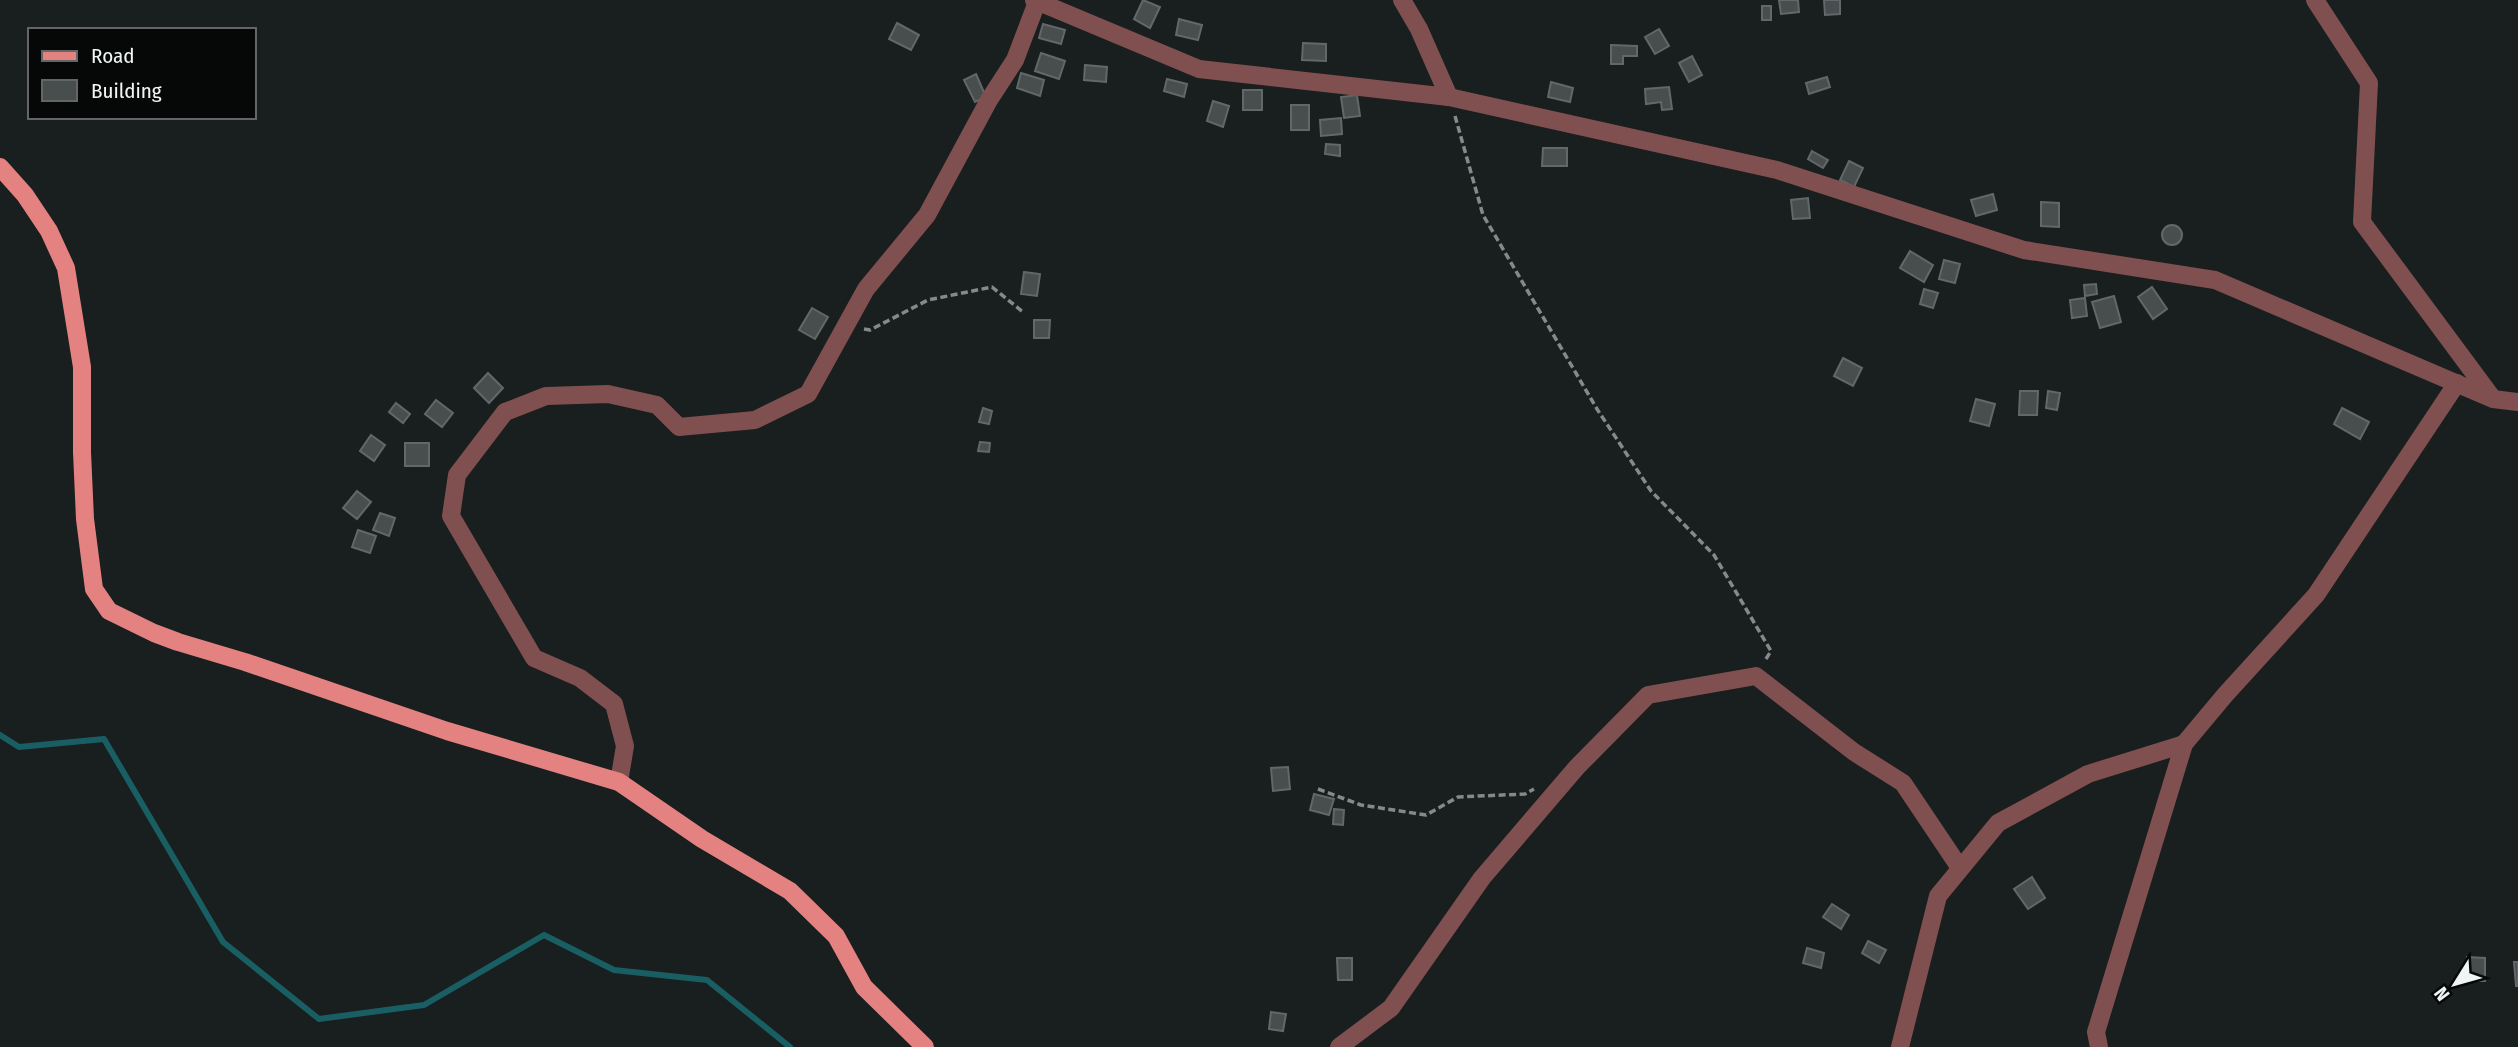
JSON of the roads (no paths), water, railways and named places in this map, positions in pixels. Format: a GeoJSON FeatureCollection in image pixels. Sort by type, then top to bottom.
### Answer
{"type":"FeatureCollection","features":[{"type":"Feature","properties":{"kind":"main road"},"geometry":{"type":"LineString","coordinates":[[0,167],[25,195],[49,231],[66,268],[82,367],[84,492],[94,589],[109,611],[178,642],[447,731],[619,782],[702,839],[790,891],[836,936],[864,987],[925,1047]]}},
{"type":"Feature","properties":{"kind":"street"},"geometry":{"type":"LineString","coordinates":[[1402,0],[1419,29],[1450,97]]}},
{"type":"Feature","properties":{"kind":"street"},"geometry":{"type":"LineString","coordinates":[[2315,0],[2369,83],[2362,222],[2493,399]]}},
{"type":"Feature","properties":{"kind":"street"},"geometry":{"type":"LineString","coordinates":[[619,782],[625,746],[614,704],[580,678],[534,658],[451,516],[457,475],[505,412],[546,396],[608,394],[656,405],[679,427],[755,420],[808,394],[866,289],[927,215],[989,100],[1015,60],[1035,1],[1199,69],[1450,97],[1777,170],[2024,250],[2215,280],[2493,399],[2518,402]]}},
{"type":"Feature","properties":{"kind":"street"},"geometry":{"type":"LineString","coordinates":[[2099,1047],[2096,1032],[2184,744],[2316,595],[2457,383]]}},
{"type":"Feature","properties":{"kind":"street"},"geometry":{"type":"LineString","coordinates":[[1339,1047],[1391,1008],[1482,878],[1577,767],[1648,695],[1755,676],[1854,752],[1903,783],[1960,869]]}},
{"type":"Feature","properties":{"kind":"street"},"geometry":{"type":"LineString","coordinates":[[1900,1047],[1938,895],[1998,822],[2088,774],[2184,744]]}},
{"type":"Feature","properties":{"kind":"waterway"},"geometry":{"type":"LineString","coordinates":[[0,735],[19,747],[104,739],[223,942],[319,1019],[424,1005],[544,935],[614,970],[707,980],[790,1047]]}}]}
